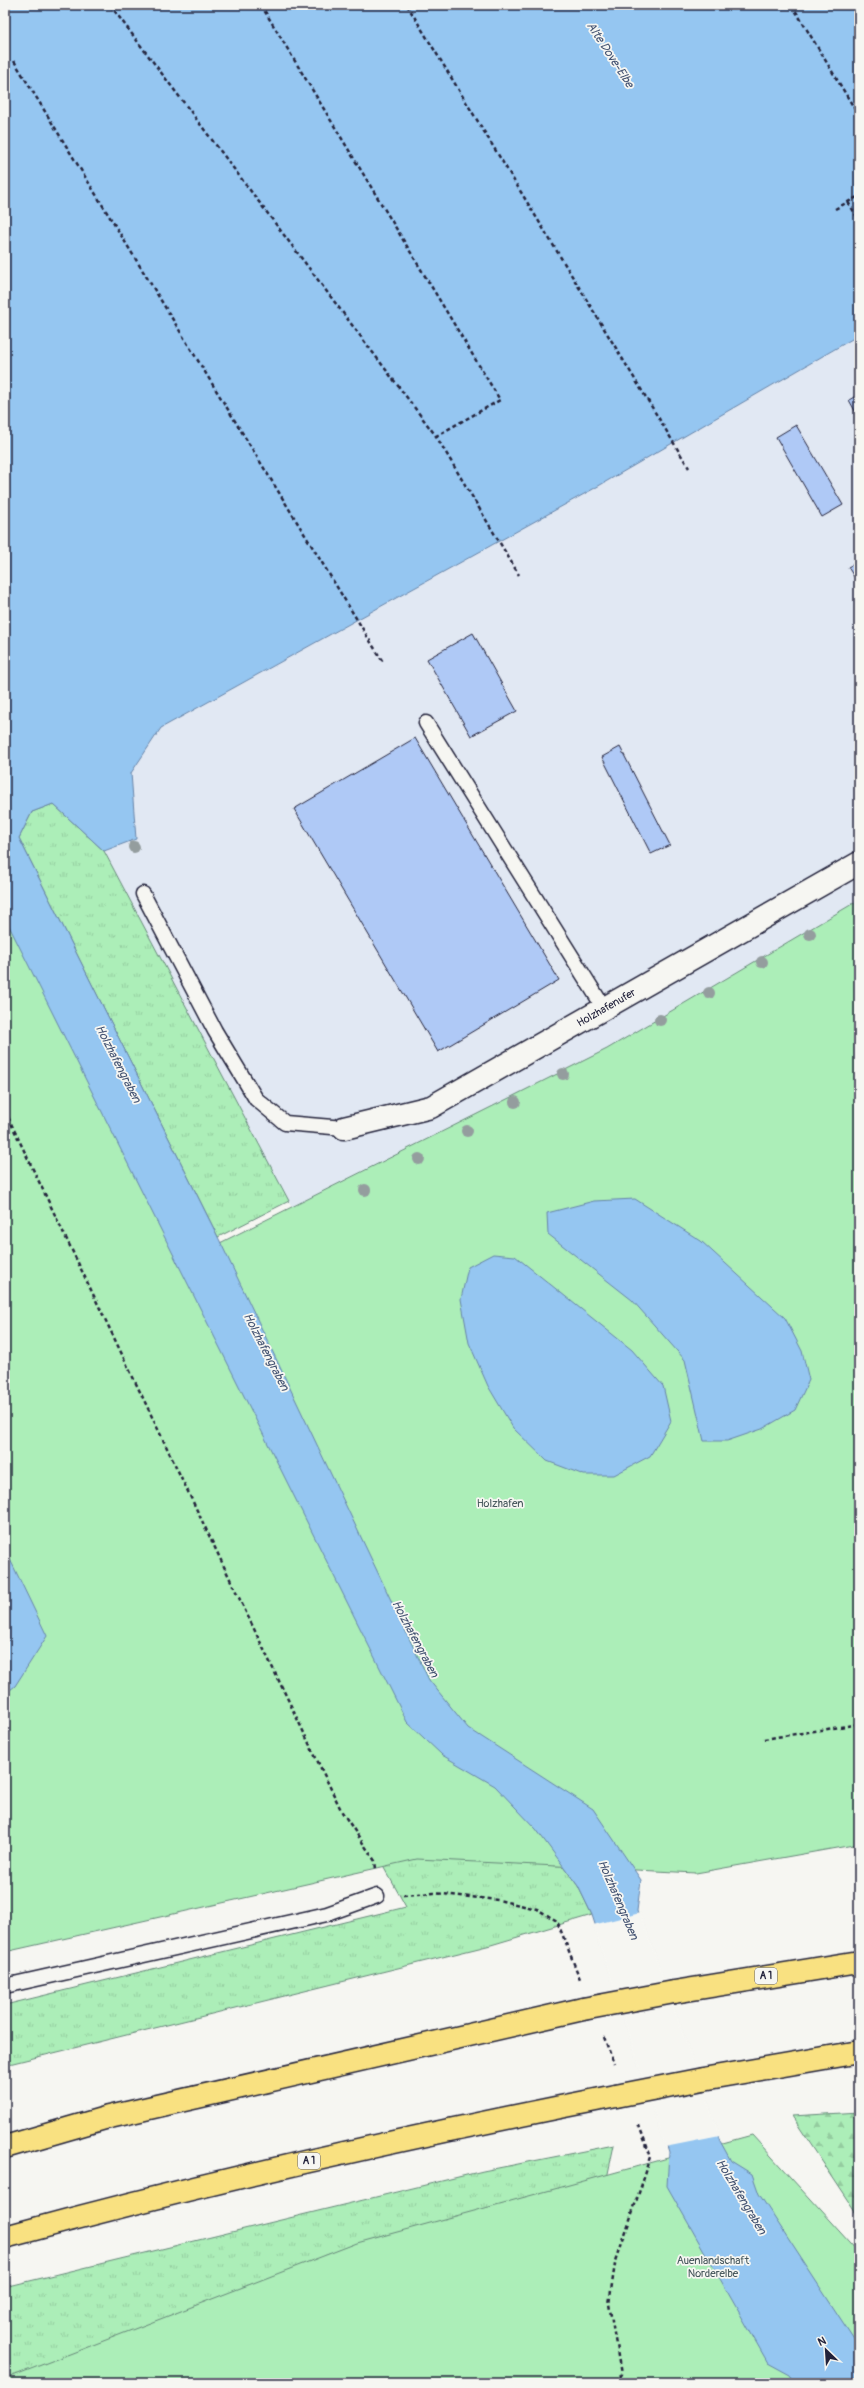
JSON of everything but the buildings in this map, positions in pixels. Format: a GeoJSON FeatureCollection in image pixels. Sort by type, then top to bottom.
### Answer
{"type":"FeatureCollection","features":[{"type":"Feature","properties":{"kind":"highway","name":"A 1"},"geometry":{"type":"LineString","coordinates":[[5,2147],[105,2118],[583,2009],[674,1992],[859,1962]]}},
{"type":"Feature","properties":{"kind":"highway","name":"A 1"},"geometry":{"type":"LineString","coordinates":[[5,2237],[91,2213],[377,2144],[704,2079],[859,2052]]}},
{"type":"Feature","properties":{"kind":"street","name":"Holzhafenufer"},"geometry":{"type":"LineString","coordinates":[[344,1128],[431,1107],[859,863]]}},
{"type":"Feature","properties":{"kind":"lane"},"geometry":{"type":"LineString","coordinates":[[426,723],[604,1008]]}},
{"type":"Feature","properties":{"kind":"lane"},"geometry":{"type":"LineString","coordinates":[[143,894],[215,1031],[256,1099],[285,1124],[344,1128]]}},
{"type":"Feature","properties":{"kind":"lane"},"geometry":{"type":"LineString","coordinates":[[5,1986],[328,1914],[377,1896]]}},
{"type":"Feature","properties":{"kind":"path"},"geometry":{"type":"LineString","coordinates":[[110,5],[436,436],[519,575]]}},
{"type":"Feature","properties":{"kind":"path"},"geometry":{"type":"LineString","coordinates":[[261,5],[500,400],[436,436]]}},
{"type":"Feature","properties":{"kind":"path"},"geometry":{"type":"LineString","coordinates":[[407,5],[689,468]]}},
{"type":"Feature","properties":{"kind":"path"},"geometry":{"type":"LineString","coordinates":[[792,5],[859,116]]}},
{"type":"Feature","properties":{"kind":"path"},"geometry":{"type":"LineString","coordinates":[[14,60],[383,662]]}},
{"type":"Feature","properties":{"kind":"path"},"geometry":{"type":"LineString","coordinates":[[835,209],[859,196]]}},
{"type":"Feature","properties":{"kind":"path"},"geometry":{"type":"LineString","coordinates":[[848,202],[859,220]]}},
{"type":"Feature","properties":{"kind":"path"},"geometry":{"type":"LineString","coordinates":[[5,1111],[342,1812],[375,1861],[377,1896],[434,1893],[498,1900],[537,1909],[557,1921],[581,1980]]}},
{"type":"Feature","properties":{"kind":"path"},"geometry":{"type":"LineString","coordinates":[[764,1740],[859,1724]]}},
{"type":"Feature","properties":{"kind":"path"},"geometry":{"type":"LineString","coordinates":[[601,2032],[616,2069]]}},
{"type":"Feature","properties":{"kind":"path"},"geometry":{"type":"LineString","coordinates":[[615,2383],[621,2374],[609,2304],[615,2264],[651,2157],[637,2121]]}},
{"type":"Feature","properties":{"kind":"shaded area"},"geometry":{"type":"Polygon","coordinates":[[[859,335],[859,900],[607,1049],[292,1207],[104,851],[136,839],[131,773],[161,728],[595,488],[859,335]]]}},
{"type":"Feature","properties":{"kind":"green space"},"geometry":{"type":"Polygon","coordinates":[[[53,804],[104,851],[289,1201],[218,1237],[19,838],[32,812],[53,804]]]}},
{"type":"Feature","properties":{"kind":"green space","name":"Holzhafen"},"geometry":{"type":"Polygon","coordinates":[[[859,900],[859,1844],[696,1873],[417,1859],[5,1952],[5,917],[96,1072],[178,1264],[607,1049],[859,900]]]}},
{"type":"Feature","properties":{"kind":"green space"},"geometry":{"type":"Polygon","coordinates":[[[291,1698],[536,1829],[578,1886],[592,1915],[491,1945],[5,2065],[5,2005],[406,1907],[291,1698]]]}},
{"type":"Feature","properties":{"kind":"green space"},"geometry":{"type":"Polygon","coordinates":[[[859,2112],[859,2217],[792,2116],[859,2112]]]}},
{"type":"Feature","properties":{"kind":"green space","name":"Auenlandschaft Norderelbe"},"geometry":{"type":"Polygon","coordinates":[[[752,2135],[859,2253],[859,2383],[5,2383],[5,2379],[357,2243],[752,2135]]]}},
{"type":"Feature","properties":{"kind":"green space"},"geometry":{"type":"Polygon","coordinates":[[[614,2145],[590,2259],[5,2383],[5,2287],[483,2171],[614,2145]]]}},
{"type":"Feature","properties":{"kind":"water"},"geometry":{"type":"Polygon","coordinates":[[[5,5],[859,5],[859,335],[595,488],[161,728],[131,773],[136,839],[104,851],[53,804],[32,812],[19,838],[218,1237],[429,1680],[468,1728],[593,1809],[641,1880],[637,1911],[720,2141],[731,2161],[752,2174],[759,2194],[859,2347],[859,2383],[796,2383],[790,2375],[768,2363],[667,2186],[669,2152],[592,1915],[578,1886],[536,1829],[495,1786],[442,1755],[407,1722],[5,918],[5,5]]]}},
{"type":"Feature","properties":{"kind":"water"},"geometry":{"type":"Polygon","coordinates":[[[635,1199],[701,1241],[785,1318],[802,1351],[809,1380],[795,1410],[762,1429],[727,1441],[704,1441],[685,1360],[632,1300],[548,1234],[547,1213],[594,1201],[635,1199]]]}},
{"type":"Feature","properties":{"kind":"water"},"geometry":{"type":"Polygon","coordinates":[[[493,1254],[515,1256],[632,1350],[663,1386],[671,1421],[650,1456],[614,1475],[584,1475],[547,1461],[513,1428],[488,1386],[469,1343],[461,1299],[468,1267],[493,1254]]]}},
{"type":"Feature","properties":{"kind":"water"},"geometry":{"type":"Polygon","coordinates":[[[5,1549],[47,1636],[15,1686],[5,1694],[5,1549]]]}},
{"type":"Feature","properties":{"kind":"pier"},"geometry":{"type":"Polygon","coordinates":[[[640,1913],[720,2136],[665,2147],[593,1925],[640,1913]]]}},
{"type":"Feature","properties":{"kind":"water label","name":"Alte Dove-Elbe"},"geometry":{"type":"Point","coordinates":[610,55]}},
{"type":"Feature","properties":{"kind":"water label","name":"Holzhafengraben"},"geometry":{"type":"Point","coordinates":[118,1064]}},
{"type":"Feature","properties":{"kind":"water label","name":"Holzhafengraben"},"geometry":{"type":"Point","coordinates":[266,1352]}},
{"type":"Feature","properties":{"kind":"water label","name":"Holzhafengraben"},"geometry":{"type":"Point","coordinates":[415,1639]}},
{"type":"Feature","properties":{"kind":"water label","name":"Holzhafengraben"},"geometry":{"type":"Point","coordinates":[618,1900]}},
{"type":"Feature","properties":{"kind":"water label","name":"Holzhafengraben"},"geometry":{"type":"Point","coordinates":[741,2197]}}]}
